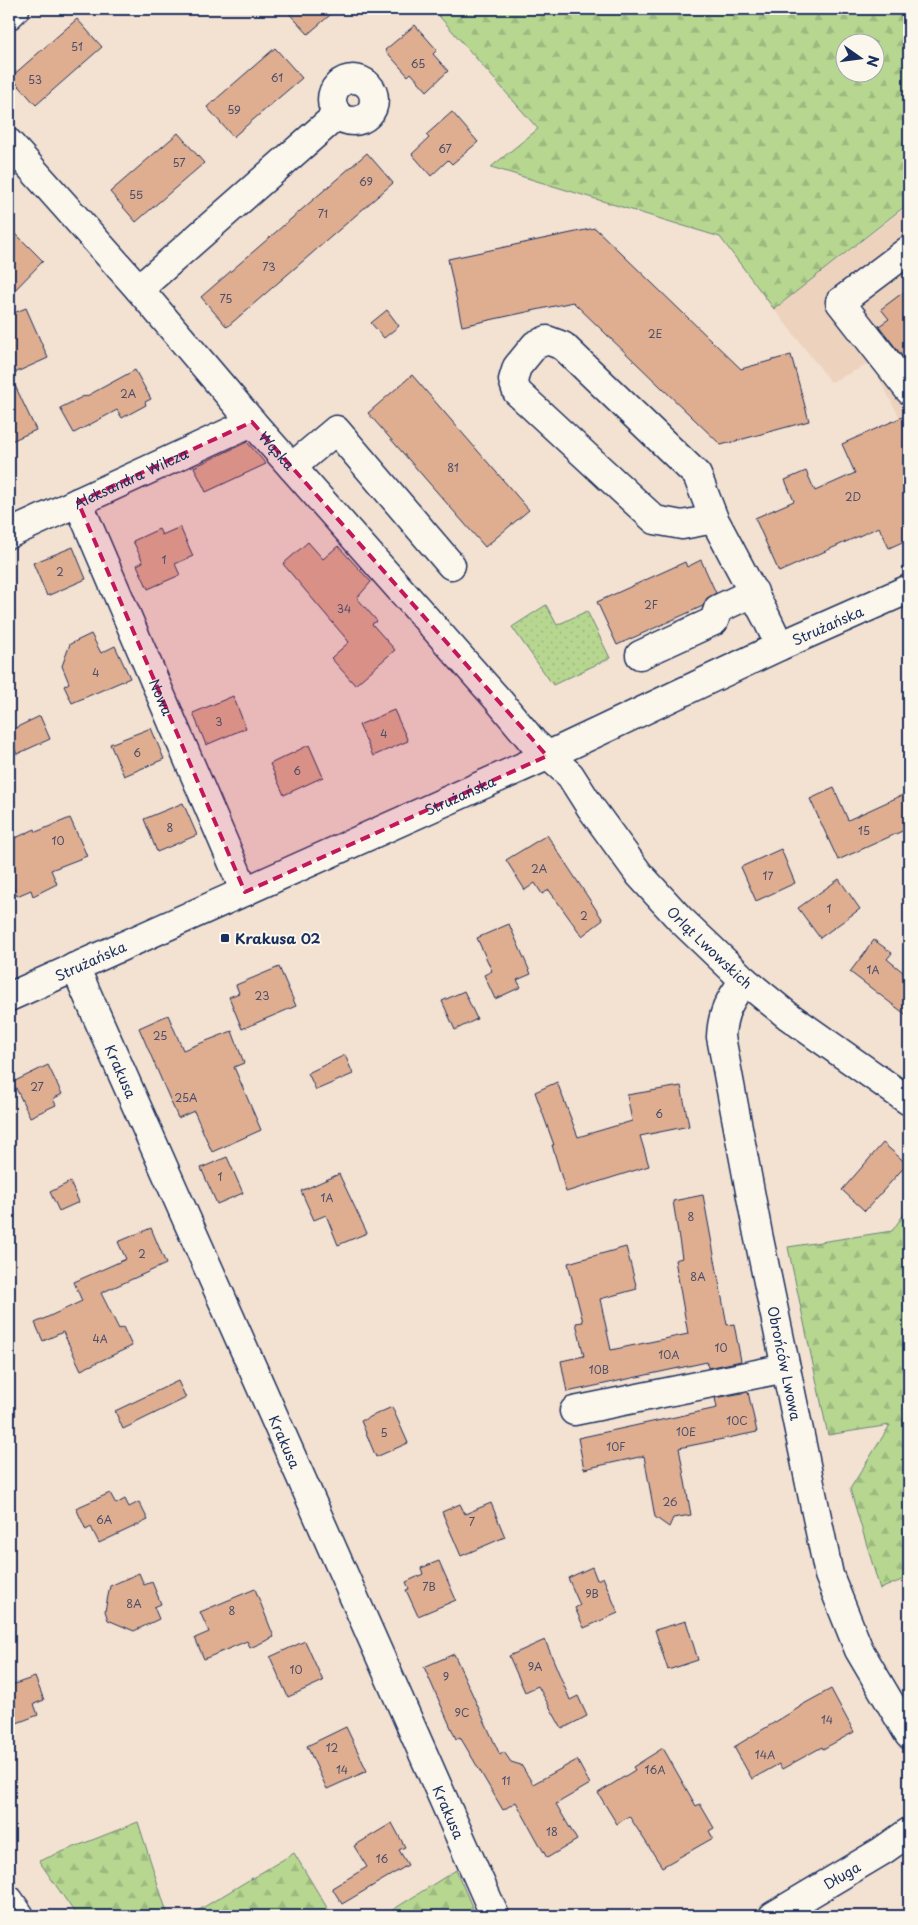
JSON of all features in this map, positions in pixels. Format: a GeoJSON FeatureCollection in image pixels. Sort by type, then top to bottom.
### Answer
{"type":"FeatureCollection","features":[{"type":"Feature","properties":{"kind":"street"},"geometry":{"type":"LineString","coordinates":[[9,15],[15,9]]}},
{"type":"Feature","properties":{"kind":"street"},"geometry":{"type":"LineString","coordinates":[[139,289],[337,115]]}},
{"type":"Feature","properties":{"kind":"street","name":"Wąska"},"geometry":{"type":"LineString","coordinates":[[9,143],[139,289],[252,422],[499,702],[524,733],[547,756]]}},
{"type":"Feature","properties":{"kind":"street"},"geometry":{"type":"LineString","coordinates":[[909,250],[840,302],[909,390]]}},
{"type":"Feature","properties":{"kind":"street"},"geometry":{"type":"LineString","coordinates":[[714,518],[682,525],[655,520],[517,392],[513,380],[517,367],[535,345],[547,340],[563,346],[698,475],[714,518],[754,592],[780,646]]}},
{"type":"Feature","properties":{"kind":"street","name":"Aleksandra Wilcza"},"geometry":{"type":"LineString","coordinates":[[9,534],[252,422]]}},
{"type":"Feature","properties":{"kind":"street"},"geometry":{"type":"LineString","coordinates":[[292,467],[336,430],[451,565]]}},
{"type":"Feature","properties":{"kind":"street","name":"Nowa"},"geometry":{"type":"LineString","coordinates":[[78,502],[245,892]]}},
{"type":"Feature","properties":{"kind":"street","name":"Strużańska"},"geometry":{"type":"LineString","coordinates":[[9,997],[547,756],[780,646],[909,590]]}},
{"type":"Feature","properties":{"kind":"street"},"geometry":{"type":"LineString","coordinates":[[640,655],[714,621],[718,610],[754,592]]}},
{"type":"Feature","properties":{"kind":"street","name":"Orląt Lwowskich"},"geometry":{"type":"LineString","coordinates":[[547,756],[570,775],[591,808],[639,874],[680,919],[744,980],[787,1015],[909,1101]]}},
{"type":"Feature","properties":{"kind":"street","name":"Krakusa"},"geometry":{"type":"LineString","coordinates":[[75,967],[495,1916]]}},
{"type":"Feature","properties":{"kind":"street","name":"Obrońców Lwowa"},"geometry":{"type":"LineString","coordinates":[[744,980],[725,1010],[722,1020],[721,1037],[758,1234],[829,1575],[858,1650],[909,1735]]}},
{"type":"Feature","properties":{"kind":"street"},"geometry":{"type":"LineString","coordinates":[[574,1411],[786,1368]]}},
{"type":"Feature","properties":{"kind":"street","name":"Długa"},"geometry":{"type":"LineString","coordinates":[[773,1916],[882,1852],[909,1832]]}},
{"type":"Feature","properties":{"kind":"street"},"geometry":{"type":"LineString","coordinates":[[9,1900],[20,1916]]}},
{"type":"Feature","properties":{"kind":"highlighted area"},"geometry":{"type":"Polygon","coordinates":[[[252,422],[547,756],[245,892],[78,502],[252,422]]]}},
{"type":"Feature","properties":{"kind":"shaded area"},"geometry":{"type":"Polygon","coordinates":[[[909,205],[909,435],[871,363],[831,382],[774,309],[909,205]]]}},
{"type":"Feature","properties":{"kind":"green space"},"geometry":{"type":"Polygon","coordinates":[[[433,9],[905,9],[909,14],[909,203],[774,309],[720,237],[491,167],[538,129],[433,9]]]}},
{"type":"Feature","properties":{"kind":"green space"},"geometry":{"type":"Polygon","coordinates":[[[546,605],[557,625],[587,611],[610,658],[553,685],[512,627],[546,605]]]}},
{"type":"Feature","properties":{"kind":"green space"},"geometry":{"type":"Polygon","coordinates":[[[909,1207],[909,1577],[880,1589],[850,1489],[890,1425],[828,1435],[788,1247],[892,1231],[909,1207]]]}},
{"type":"Feature","properties":{"kind":"green space"},"geometry":{"type":"Polygon","coordinates":[[[138,1822],[168,1916],[77,1916],[39,1861],[138,1822]]]}},
{"type":"Feature","properties":{"kind":"green space"},"geometry":{"type":"Polygon","coordinates":[[[294,1853],[332,1916],[189,1916],[294,1853]]]}},
{"type":"Feature","properties":{"kind":"green space"},"geometry":{"type":"Polygon","coordinates":[[[456,1870],[476,1916],[383,1916],[456,1870]]]}},
{"type":"Feature","properties":{"kind":"building"},"geometry":{"type":"Polygon","coordinates":[[[285,9],[337,9],[308,34],[285,9]]]}},
{"type":"Feature","properties":{"kind":"building"},"geometry":{"type":"Polygon","coordinates":[[[77,19],[102,47],[36,105],[11,77],[77,19]]]}},
{"type":"Feature","properties":{"kind":"building"},"geometry":{"type":"Polygon","coordinates":[[[415,25],[437,50],[433,54],[448,71],[427,91],[411,73],[408,76],[385,50],[415,25]]]}},
{"type":"Feature","properties":{"kind":"building"},"geometry":{"type":"Polygon","coordinates":[[[275,48],[302,78],[233,137],[207,107],[275,48]]]}},
{"type":"Feature","properties":{"kind":"building"},"geometry":{"type":"Polygon","coordinates":[[[452,112],[478,142],[452,164],[448,160],[431,176],[412,154],[429,138],[426,135],[452,112]]]}},
{"type":"Feature","properties":{"kind":"building"},"geometry":{"type":"Polygon","coordinates":[[[178,133],[204,163],[136,222],[110,192],[178,133]]]}},
{"type":"Feature","properties":{"kind":"building"},"geometry":{"type":"Polygon","coordinates":[[[367,153],[393,183],[227,327],[201,297],[367,153]]]}},
{"type":"Feature","properties":{"kind":"building"},"geometry":{"type":"Polygon","coordinates":[[[9,227],[43,261],[9,296],[9,227]]]}},
{"type":"Feature","properties":{"kind":"building"},"geometry":{"type":"Polygon","coordinates":[[[595,228],[741,369],[791,355],[809,421],[721,445],[573,302],[462,326],[448,259],[595,228]]]}},
{"type":"Feature","properties":{"kind":"building"},"geometry":{"type":"Polygon","coordinates":[[[909,288],[909,365],[879,326],[889,319],[881,309],[909,288]]]}},
{"type":"Feature","properties":{"kind":"building"},"geometry":{"type":"Polygon","coordinates":[[[26,308],[48,358],[10,375],[36,430],[9,442],[9,315],[26,308]]]}},
{"type":"Feature","properties":{"kind":"building"},"geometry":{"type":"Polygon","coordinates":[[[387,310],[399,326],[384,338],[371,323],[387,310]]]}},
{"type":"Feature","properties":{"kind":"building"},"geometry":{"type":"Polygon","coordinates":[[[135,370],[151,399],[145,402],[146,405],[122,418],[117,410],[74,433],[60,408],[135,370]]]}},
{"type":"Feature","properties":{"kind":"building"},"geometry":{"type":"Polygon","coordinates":[[[412,375],[529,510],[485,547],[368,413],[412,375]]]}},
{"type":"Feature","properties":{"kind":"building"},"geometry":{"type":"Polygon","coordinates":[[[909,414],[909,539],[889,548],[879,527],[779,572],[755,518],[794,501],[785,480],[806,471],[815,491],[855,473],[842,444],[909,414]]]}},
{"type":"Feature","properties":{"kind":"building"},"geometry":{"type":"Polygon","coordinates":[[[247,442],[266,464],[206,492],[194,467],[247,442]]]}},
{"type":"Feature","properties":{"kind":"building"},"geometry":{"type":"Polygon","coordinates":[[[180,527],[193,556],[175,564],[180,575],[148,589],[137,565],[143,562],[133,541],[159,529],[162,535],[180,527]]]}},
{"type":"Feature","properties":{"kind":"building"},"geometry":{"type":"Polygon","coordinates":[[[308,542],[323,559],[338,546],[371,582],[357,598],[377,621],[372,624],[395,650],[355,685],[331,658],[349,642],[283,564],[308,542]]]}},
{"type":"Feature","properties":{"kind":"building"},"geometry":{"type":"Polygon","coordinates":[[[73,547],[86,579],[47,596],[33,563],[73,547]]]}},
{"type":"Feature","properties":{"kind":"building"},"geometry":{"type":"Polygon","coordinates":[[[701,560],[716,593],[707,598],[703,606],[617,645],[597,602],[685,562],[687,567],[701,560]]]}},
{"type":"Feature","properties":{"kind":"building"},"geometry":{"type":"Polygon","coordinates":[[[91,634],[101,653],[115,646],[130,678],[72,703],[64,686],[69,683],[62,666],[70,644],[91,634]]]}},
{"type":"Feature","properties":{"kind":"building"},"geometry":{"type":"Polygon","coordinates":[[[233,696],[246,728],[206,745],[193,713],[233,696]]]}},
{"type":"Feature","properties":{"kind":"building"},"geometry":{"type":"Polygon","coordinates":[[[394,710],[408,741],[373,756],[359,725],[394,710]]]}},
{"type":"Feature","properties":{"kind":"building"},"geometry":{"type":"Polygon","coordinates":[[[40,716],[50,739],[17,754],[9,737],[9,731],[40,716]]]}},
{"type":"Feature","properties":{"kind":"building"},"geometry":{"type":"Polygon","coordinates":[[[151,728],[164,759],[124,776],[110,744],[151,728]]]}},
{"type":"Feature","properties":{"kind":"building"},"geometry":{"type":"Polygon","coordinates":[[[309,745],[323,777],[284,795],[270,764],[309,745]]]}},
{"type":"Feature","properties":{"kind":"building"},"geometry":{"type":"Polygon","coordinates":[[[834,788],[848,820],[909,792],[909,828],[838,860],[810,799],[834,788]]]}},
{"type":"Feature","properties":{"kind":"building"},"geometry":{"type":"Polygon","coordinates":[[[183,803],[197,835],[157,852],[144,819],[183,803]]]}},
{"type":"Feature","properties":{"kind":"building"},"geometry":{"type":"Polygon","coordinates":[[[70,818],[87,856],[51,870],[57,884],[33,896],[31,890],[17,896],[9,876],[9,841],[35,829],[36,832],[70,818]]]}},
{"type":"Feature","properties":{"kind":"building"},"geometry":{"type":"Polygon","coordinates":[[[547,835],[603,920],[582,936],[549,890],[542,894],[535,883],[525,890],[506,860],[547,835]]]}},
{"type":"Feature","properties":{"kind":"building"},"geometry":{"type":"Polygon","coordinates":[[[781,849],[795,883],[756,901],[741,867],[781,849]]]}},
{"type":"Feature","properties":{"kind":"building"},"geometry":{"type":"Polygon","coordinates":[[[839,879],[860,909],[820,938],[798,908],[839,879]]]}},
{"type":"Feature","properties":{"kind":"building"},"geometry":{"type":"Polygon","coordinates":[[[509,924],[531,974],[517,980],[521,987],[495,999],[484,975],[492,971],[477,938],[509,924]]]}},
{"type":"Feature","properties":{"kind":"building"},"geometry":{"type":"Polygon","coordinates":[[[874,940],[892,953],[887,959],[909,977],[909,1017],[850,972],[874,940]]]}},
{"type":"Feature","properties":{"kind":"building"},"geometry":{"type":"Polygon","coordinates":[[[279,967],[296,1006],[242,1029],[229,997],[239,993],[236,985],[279,967]]]}},
{"type":"Feature","properties":{"kind":"building"},"geometry":{"type":"Polygon","coordinates":[[[464,991],[477,1019],[455,1030],[442,1001],[464,991]]]}},
{"type":"Feature","properties":{"kind":"building"},"geometry":{"type":"Polygon","coordinates":[[[168,1015],[183,1050],[232,1031],[244,1063],[234,1067],[261,1130],[212,1152],[194,1111],[178,1118],[139,1028],[168,1015]]]}},
{"type":"Feature","properties":{"kind":"building"},"geometry":{"type":"Polygon","coordinates":[[[345,1055],[353,1074],[316,1090],[308,1073],[345,1055]]]}},
{"type":"Feature","properties":{"kind":"building"},"geometry":{"type":"Polygon","coordinates":[[[48,1065],[62,1094],[53,1099],[56,1105],[30,1117],[13,1082],[48,1065]]]}},
{"type":"Feature","properties":{"kind":"building"},"geometry":{"type":"Polygon","coordinates":[[[557,1082],[578,1137],[632,1121],[627,1095],[681,1086],[689,1126],[640,1136],[649,1166],[566,1192],[552,1145],[554,1145],[535,1092],[557,1082]]]}},
{"type":"Feature","properties":{"kind":"building"},"geometry":{"type":"Polygon","coordinates":[[[883,1143],[907,1164],[865,1211],[842,1190],[883,1143]]]}},
{"type":"Feature","properties":{"kind":"building"},"geometry":{"type":"Polygon","coordinates":[[[227,1157],[243,1193],[217,1204],[201,1168],[227,1157]]]}},
{"type":"Feature","properties":{"kind":"building"},"geometry":{"type":"Polygon","coordinates":[[[339,1174],[367,1233],[338,1245],[326,1215],[314,1220],[301,1191],[339,1174]]]}},
{"type":"Feature","properties":{"kind":"building"},"geometry":{"type":"Polygon","coordinates":[[[70,1182],[79,1202],[59,1211],[50,1192],[70,1182]]]}},
{"type":"Feature","properties":{"kind":"building"},"geometry":{"type":"Polygon","coordinates":[[[703,1195],[727,1325],[734,1324],[741,1361],[708,1368],[707,1362],[567,1392],[561,1361],[584,1356],[576,1323],[583,1322],[568,1263],[626,1247],[637,1289],[600,1299],[611,1350],[688,1334],[675,1260],[682,1258],[673,1201],[703,1195]]]}},
{"type":"Feature","properties":{"kind":"building"},"geometry":{"type":"Polygon","coordinates":[[[151,1228],[166,1264],[101,1293],[119,1329],[123,1327],[132,1346],[81,1370],[63,1332],[43,1341],[35,1323],[82,1301],[74,1282],[126,1259],[118,1242],[151,1228]]]}},
{"type":"Feature","properties":{"kind":"building"},"geometry":{"type":"Polygon","coordinates":[[[178,1381],[186,1398],[123,1429],[115,1411],[178,1381]]]}},
{"type":"Feature","properties":{"kind":"building"},"geometry":{"type":"Polygon","coordinates":[[[748,1392],[757,1432],[679,1448],[691,1515],[673,1518],[669,1527],[655,1517],[644,1456],[584,1469],[578,1438],[717,1408],[715,1398],[748,1392]]]}},
{"type":"Feature","properties":{"kind":"building"},"geometry":{"type":"Polygon","coordinates":[[[392,1407],[408,1443],[376,1457],[361,1421],[392,1407]]]}},
{"type":"Feature","properties":{"kind":"building"},"geometry":{"type":"Polygon","coordinates":[[[110,1493],[116,1504],[125,1499],[129,1507],[139,1502],[148,1520],[99,1543],[91,1527],[86,1530],[76,1508],[110,1493]]]}},
{"type":"Feature","properties":{"kind":"building"},"geometry":{"type":"Polygon","coordinates":[[[491,1503],[505,1537],[461,1556],[442,1512],[460,1504],[465,1514],[491,1503]]]}},
{"type":"Feature","properties":{"kind":"building"},"geometry":{"type":"Polygon","coordinates":[[[439,1561],[456,1600],[418,1616],[406,1590],[409,1589],[406,1582],[423,1574],[421,1568],[439,1561]]]}},
{"type":"Feature","properties":{"kind":"building"},"geometry":{"type":"Polygon","coordinates":[[[592,1567],[597,1580],[603,1577],[618,1613],[584,1628],[575,1608],[580,1605],[568,1578],[592,1567]]]}},
{"type":"Feature","properties":{"kind":"building"},"geometry":{"type":"Polygon","coordinates":[[[139,1573],[144,1585],[152,1582],[161,1604],[154,1607],[159,1619],[134,1631],[108,1620],[105,1611],[110,1586],[139,1573]]]}},
{"type":"Feature","properties":{"kind":"building"},"geometry":{"type":"Polygon","coordinates":[[[255,1589],[274,1637],[250,1648],[247,1641],[204,1659],[195,1638],[209,1632],[200,1612],[255,1589]]]}},
{"type":"Feature","properties":{"kind":"building"},"geometry":{"type":"Polygon","coordinates":[[[686,1621],[698,1660],[668,1670],[655,1630],[686,1621]]]}},
{"type":"Feature","properties":{"kind":"building"},"geometry":{"type":"Polygon","coordinates":[[[545,1640],[570,1700],[578,1696],[587,1716],[562,1729],[538,1686],[525,1692],[509,1656],[545,1640]]]}},
{"type":"Feature","properties":{"kind":"building"},"geometry":{"type":"Polygon","coordinates":[[[305,1641],[323,1681],[288,1697],[270,1657],[305,1641]]]}},
{"type":"Feature","properties":{"kind":"building"},"geometry":{"type":"Polygon","coordinates":[[[454,1654],[500,1755],[504,1752],[511,1762],[521,1765],[533,1784],[577,1760],[590,1784],[556,1804],[577,1840],[547,1858],[516,1802],[503,1810],[460,1737],[456,1739],[424,1667],[454,1654]]]}},
{"type":"Feature","properties":{"kind":"building"},"geometry":{"type":"Polygon","coordinates":[[[35,1677],[44,1700],[34,1704],[38,1715],[9,1726],[9,1686],[35,1677]]]}},
{"type":"Feature","properties":{"kind":"building"},"geometry":{"type":"Polygon","coordinates":[[[831,1689],[854,1732],[782,1769],[779,1764],[752,1779],[734,1747],[831,1689]]]}},
{"type":"Feature","properties":{"kind":"building"},"geometry":{"type":"Polygon","coordinates":[[[346,1727],[367,1771],[327,1789],[307,1746],[346,1727]]]}},
{"type":"Feature","properties":{"kind":"building"},"geometry":{"type":"Polygon","coordinates":[[[663,1748],[696,1806],[700,1804],[714,1828],[709,1831],[713,1838],[662,1867],[629,1816],[617,1824],[598,1793],[635,1770],[633,1767],[663,1748]]]}},
{"type":"Feature","properties":{"kind":"building"},"geometry":{"type":"Polygon","coordinates":[[[392,1823],[405,1847],[399,1850],[408,1865],[342,1904],[332,1888],[367,1867],[354,1846],[392,1823]]]}},
{"type":"Feature","properties":{"kind":"place","name":"Krakusa 02"},"geometry":{"type":"Point","coordinates":[225,938]}}]}
